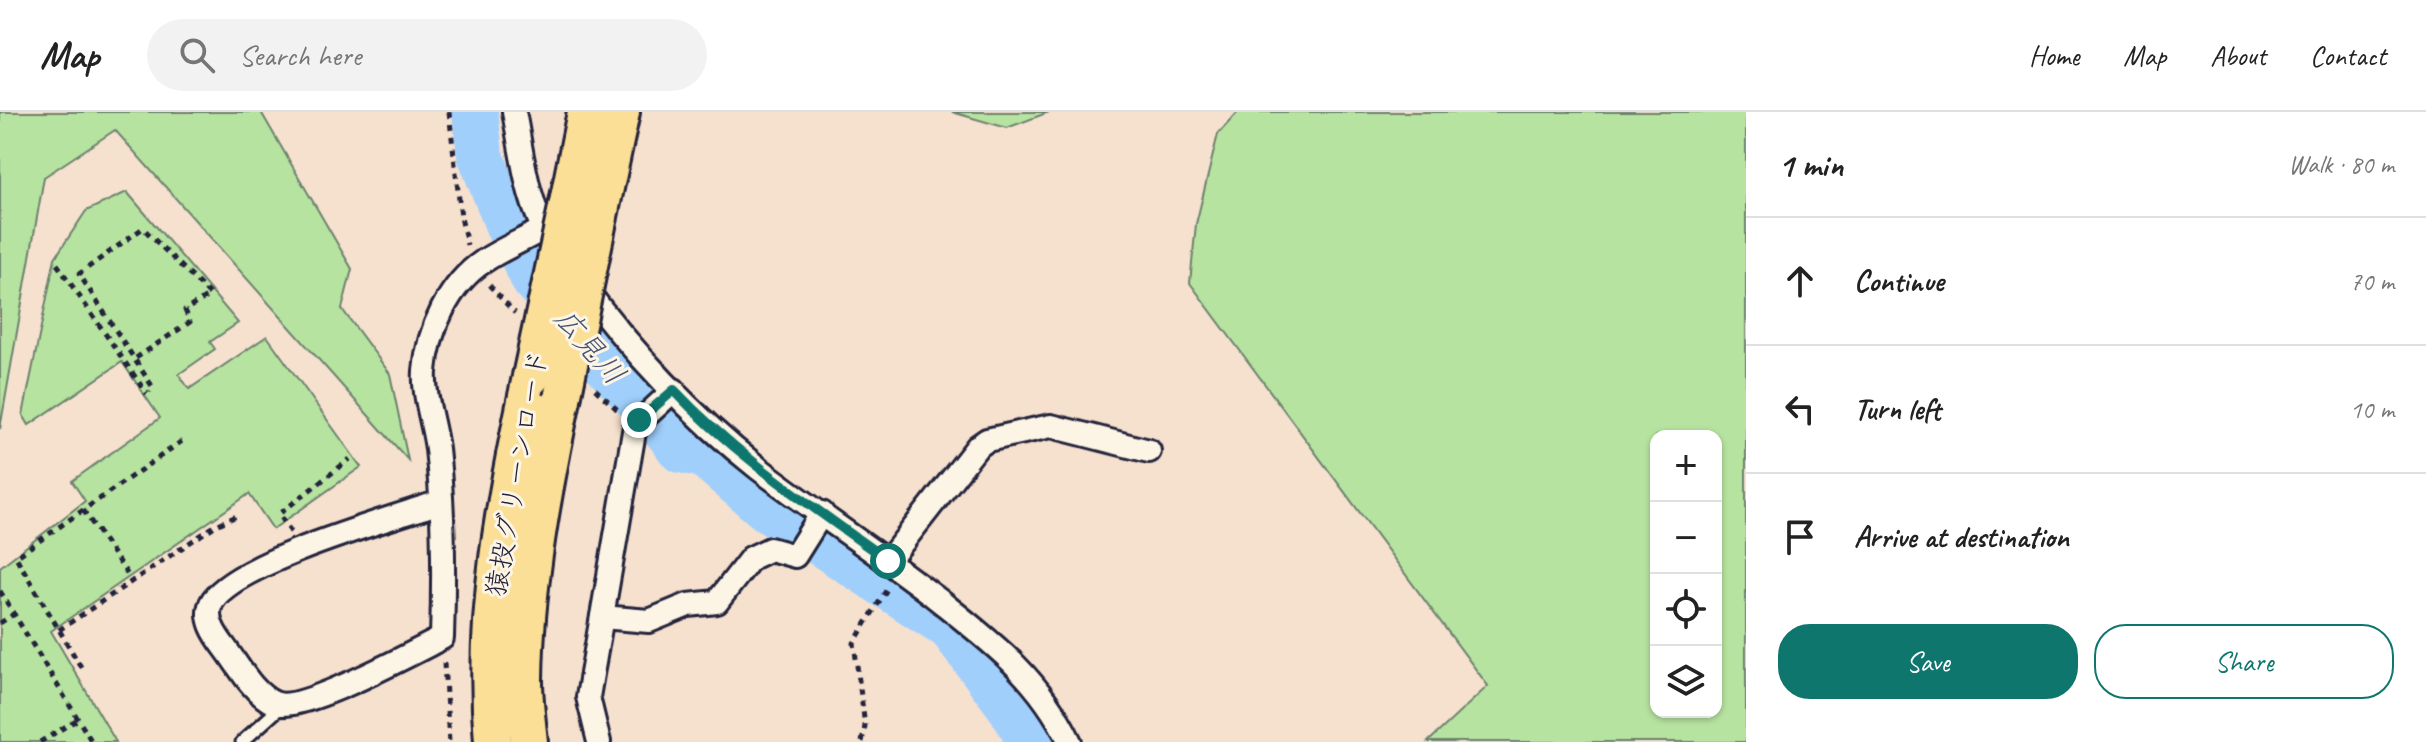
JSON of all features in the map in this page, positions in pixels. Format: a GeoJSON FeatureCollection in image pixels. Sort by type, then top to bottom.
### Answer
{"type":"FeatureCollection","features":[{"type":"Feature","properties":{"kind":"main road","name":"猿投グリーンロード"},"geometry":{"type":"LineString","coordinates":[[493,742],[488,688],[492,596],[505,506],[559,223],[586,112]]}},
{"type":"Feature","properties":{"kind":"main road","name":"猿投グリーンロード"},"geometry":{"type":"LineString","coordinates":[[529,742],[524,682],[528,590],[540,508],[577,392],[559,223],[621,112]]}},
{"type":"Feature","properties":{"kind":"street"},"geometry":{"type":"LineString","coordinates":[[514,112],[527,181],[559,223],[612,325],[702,420],[758,468],[894,566],[1001,649],[1021,669],[1059,719],[1070,742]]}},
{"type":"Feature","properties":{"kind":"street"},"geometry":{"type":"LineString","coordinates":[[440,502],[268,562],[230,584],[212,602],[208,617],[215,635],[261,696],[282,706],[354,681],[442,638],[444,596],[440,502],[437,450],[425,372],[435,323],[458,287],[479,265],[559,223]]}},
{"type":"Feature","properties":{"kind":"street"},"geometry":{"type":"LineString","coordinates":[[599,742],[588,697],[637,423],[673,391]]}},
{"type":"Feature","properties":{"kind":"street"},"geometry":{"type":"LineString","coordinates":[[894,566],[977,447],[987,440],[1051,426],[1149,451]]}},
{"type":"Feature","properties":{"kind":"street"},"geometry":{"type":"LineString","coordinates":[[602,617],[649,621],[688,605],[717,602],[751,558],[770,549],[795,556],[821,514]]}},
{"type":"Feature","properties":{"kind":"lane"},"geometry":{"type":"LineString","coordinates":[[242,742],[282,706]]}},
{"type":"Feature","properties":{"kind":"path"},"geometry":{"type":"LineString","coordinates":[[449,112],[467,245],[517,316]]}},
{"type":"Feature","properties":{"kind":"path"},"geometry":{"type":"LineString","coordinates":[[57,264],[148,393],[152,386],[136,358],[79,274],[143,228],[210,295],[185,310],[190,322],[136,358]]}},
{"type":"Feature","properties":{"kind":"path"},"geometry":{"type":"LineString","coordinates":[[577,392],[637,423]]}},
{"type":"Feature","properties":{"kind":"path"},"geometry":{"type":"LineString","coordinates":[[81,667],[16,557],[185,439]]}},
{"type":"Feature","properties":{"kind":"path"},"geometry":{"type":"LineString","coordinates":[[299,551],[295,538],[279,514],[350,459]]}},
{"type":"Feature","properties":{"kind":"path"},"geometry":{"type":"LineString","coordinates":[[83,510],[132,581]]}},
{"type":"Feature","properties":{"kind":"path"},"geometry":{"type":"LineString","coordinates":[[59,630],[216,525],[239,515]]}},
{"type":"Feature","properties":{"kind":"path"},"geometry":{"type":"LineString","coordinates":[[862,742],[865,726],[854,643],[894,566]]}},
{"type":"Feature","properties":{"kind":"path"},"geometry":{"type":"LineString","coordinates":[[0,591],[92,742]]}},
{"type":"Feature","properties":{"kind":"path"},"geometry":{"type":"LineString","coordinates":[[0,623],[14,614]]}},
{"type":"Feature","properties":{"kind":"path"},"geometry":{"type":"LineString","coordinates":[[442,638],[449,742]]}},
{"type":"Feature","properties":{"kind":"path"},"geometry":{"type":"LineString","coordinates":[[40,742],[78,719]]}},
{"type":"Feature","properties":{"kind":"green space"},"geometry":{"type":"Polygon","coordinates":[[[0,112],[261,112],[352,269],[342,309],[390,374],[408,460],[115,130],[44,177],[0,429],[0,112]]]}},
{"type":"Feature","properties":{"kind":"green space"},"geometry":{"type":"Polygon","coordinates":[[[952,112],[1049,112],[1007,128],[952,112]]]}},
{"type":"Feature","properties":{"kind":"green space"},"geometry":{"type":"Polygon","coordinates":[[[1238,112],[1746,112],[1746,742],[1428,742],[1488,686],[1190,283],[1196,224],[1218,134],[1238,112]]]}},
{"type":"Feature","properties":{"kind":"green space"},"geometry":{"type":"Polygon","coordinates":[[[127,192],[238,323],[210,342],[215,349],[179,374],[189,389],[267,336],[361,467],[273,529],[249,494],[51,631],[116,742],[0,742],[0,567],[85,501],[72,481],[160,418],[122,362],[29,425],[23,415],[55,258],[86,211],[127,192]]]}},
{"type":"Feature","properties":{"kind":"waterway","name":"広見川"},"geometry":{"type":"LineString","coordinates":[[475,112],[480,154],[508,226],[534,280],[681,450],[704,455],[766,508],[950,627],[1011,708],[1030,742]]}},
{"type":"Feature","properties":{"kind":"route"},"geometry":{"type":"LineString","coordinates":[[639,420],[674,390],[702,420],[758,468],[888,561]]}}]}
